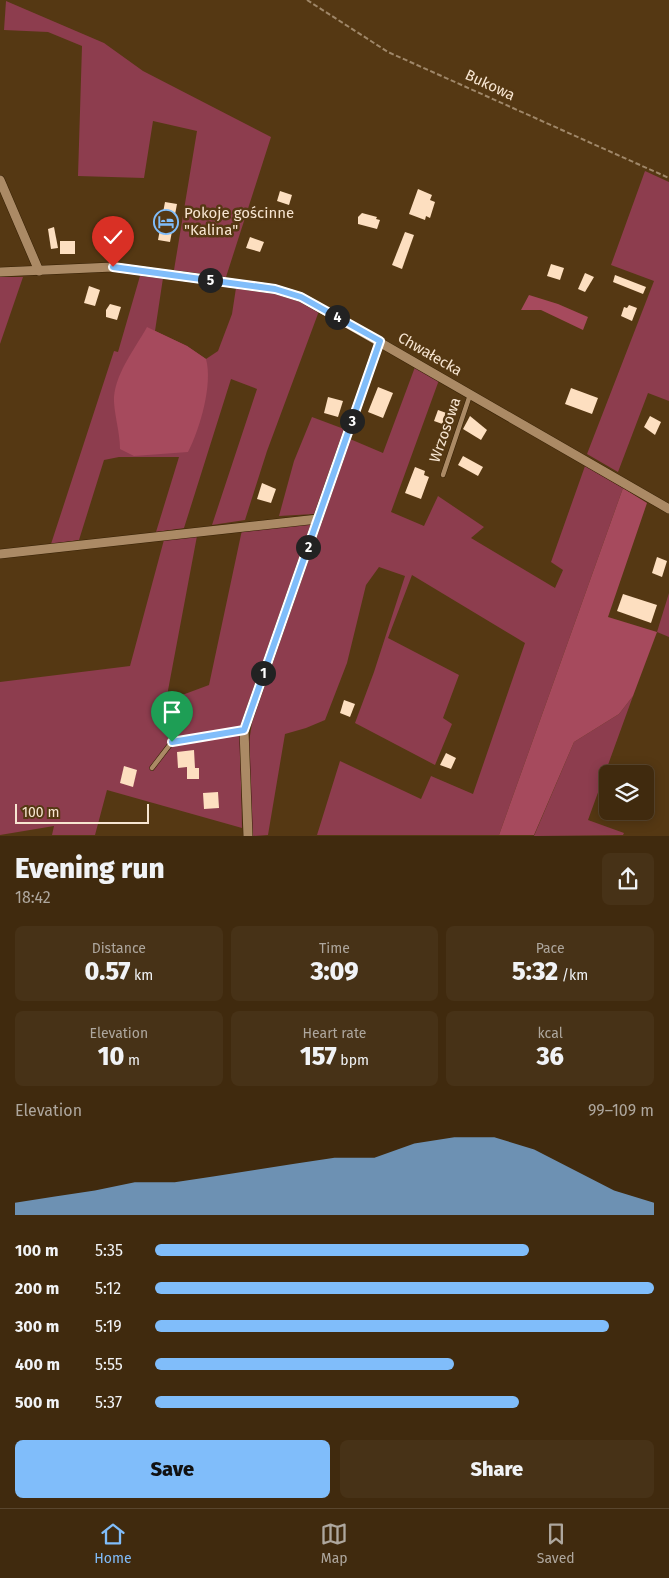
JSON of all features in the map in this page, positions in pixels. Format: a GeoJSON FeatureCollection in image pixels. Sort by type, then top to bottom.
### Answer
{"type":"FeatureCollection","features":[{"type":"Feature","properties":{"kind":"street"},"geometry":{"type":"LineString","coordinates":[[0,180],[39,271]]}},
{"type":"Feature","properties":{"kind":"street","name":"Chwałecka"},"geometry":{"type":"LineString","coordinates":[[0,272],[113,267],[275,289],[301,297],[669,509]]}},
{"type":"Feature","properties":{"kind":"street"},"geometry":{"type":"LineString","coordinates":[[248,836],[244,730],[380,341]]}},
{"type":"Feature","properties":{"kind":"street"},"geometry":{"type":"LineString","coordinates":[[0,554],[318,519]]}},
{"type":"Feature","properties":{"kind":"lane","name":"Wrzosowa"},"geometry":{"type":"LineString","coordinates":[[443,475],[471,394]]}},
{"type":"Feature","properties":{"kind":"lane"},"geometry":{"type":"LineString","coordinates":[[152,768],[172,742],[244,730]]}},
{"type":"Feature","properties":{"kind":"path","name":"Bukowa"},"geometry":{"type":"LineString","coordinates":[[308,0],[388,52],[669,178]]}},
{"type":"Feature","properties":{"kind":"shaded area"},"geometry":{"type":"Polygon","coordinates":[[[6,1],[104,43],[143,71],[271,137],[226,277],[174,270],[197,131],[153,121],[144,178],[78,176],[82,46],[48,32],[4,30],[6,1]]]}},
{"type":"Feature","properties":{"kind":"shaded area"},"geometry":{"type":"Polygon","coordinates":[[[645,171],[669,182],[669,401],[648,393],[618,472],[587,454],[654,281],[611,265],[645,171]]]}},
{"type":"Feature","properties":{"kind":"shaded area"},"geometry":{"type":"Polygon","coordinates":[[[140,276],[163,278],[155,331],[187,346],[206,359],[218,351],[232,314],[236,288],[283,294],[319,311],[267,451],[245,520],[212,525],[257,389],[231,379],[184,528],[156,532],[179,457],[119,457],[104,460],[79,540],[51,544],[114,351],[118,352],[140,276]]]}},
{"type":"Feature","properties":{"kind":"shaded area"},"geometry":{"type":"Polygon","coordinates":[[[0,277],[23,277],[0,344],[0,277]]]}},
{"type":"Feature","properties":{"kind":"shaded area"},"geometry":{"type":"Polygon","coordinates":[[[529,295],[558,304],[588,317],[583,330],[541,310],[521,310],[529,295]]]}},
{"type":"Feature","properties":{"kind":"shaded area"},"geometry":{"type":"Polygon","coordinates":[[[147,327],[187,346],[206,359],[208,369],[207,393],[201,419],[188,452],[134,456],[120,449],[114,402],[117,382],[147,327]]]}},
{"type":"Feature","properties":{"kind":"shaded area"},"geometry":{"type":"Polygon","coordinates":[[[415,367],[439,380],[391,512],[424,526],[438,496],[484,527],[471,538],[555,588],[563,570],[551,562],[585,466],[623,488],[499,835],[317,835],[340,761],[421,799],[431,776],[473,794],[525,643],[412,575],[388,638],[459,675],[443,718],[452,724],[435,765],[355,723],[374,672],[405,576],[379,567],[366,585],[347,663],[325,720],[285,734],[268,835],[252,836],[248,748],[252,723],[350,439],[383,453],[415,367]]]}},
{"type":"Feature","properties":{"kind":"shaded area"},"geometry":{"type":"Polygon","coordinates":[[[312,417],[344,429],[314,514],[279,516],[294,461],[312,417]]]}},
{"type":"Feature","properties":{"kind":"shaded area"},"geometry":{"type":"Polygon","coordinates":[[[623,488],[647,503],[608,617],[657,632],[633,696],[619,714],[574,742],[534,835],[499,835],[623,488]]]}},
{"type":"Feature","properties":{"kind":"shaded area"},"geometry":{"type":"Polygon","coordinates":[[[312,523],[245,714],[240,735],[242,828],[107,790],[95,835],[52,835],[54,826],[0,835],[0,682],[130,666],[165,536],[197,536],[166,701],[209,685],[242,530],[312,523]]]}},
{"type":"Feature","properties":{"kind":"shaded area"},"geometry":{"type":"Polygon","coordinates":[[[669,593],[669,637],[657,632],[669,593]]]}},
{"type":"Feature","properties":{"kind":"shaded area"},"geometry":{"type":"Polygon","coordinates":[[[633,696],[608,765],[599,765],[599,790],[588,820],[624,833],[623,835],[534,836],[574,742],[619,714],[633,696]]]}},
{"type":"Feature","properties":{"kind":"building"},"geometry":{"type":"Polygon","coordinates":[[[418,189],[432,195],[430,200],[435,202],[430,218],[426,216],[425,220],[409,214],[418,189]]]}},
{"type":"Feature","properties":{"kind":"building"},"geometry":{"type":"Polygon","coordinates":[[[280,191],[292,195],[289,205],[277,201],[280,191]]]}},
{"type":"Feature","properties":{"kind":"building"},"geometry":{"type":"Polygon","coordinates":[[[165,202],[177,204],[170,242],[158,240],[165,202]]]}},
{"type":"Feature","properties":{"kind":"building"},"geometry":{"type":"Polygon","coordinates":[[[362,213],[377,217],[376,219],[380,220],[377,229],[358,224],[358,217],[362,213]]]}},
{"type":"Feature","properties":{"kind":"building"},"geometry":{"type":"Polygon","coordinates":[[[54,227],[58,248],[51,249],[48,229],[54,227]]]}},
{"type":"Feature","properties":{"kind":"building"},"geometry":{"type":"Polygon","coordinates":[[[405,232],[414,235],[402,269],[392,265],[405,232]]]}},
{"type":"Feature","properties":{"kind":"building"},"geometry":{"type":"Polygon","coordinates":[[[117,233],[128,234],[126,249],[116,248],[117,233]]]}},
{"type":"Feature","properties":{"kind":"building"},"geometry":{"type":"Polygon","coordinates":[[[250,237],[264,242],[260,252],[246,248],[250,237]]]}},
{"type":"Feature","properties":{"kind":"building"},"geometry":{"type":"Polygon","coordinates":[[[60,241],[75,241],[75,254],[60,254],[60,241]]]}},
{"type":"Feature","properties":{"kind":"building"},"geometry":{"type":"Polygon","coordinates":[[[551,264],[564,268],[560,280],[547,276],[551,264]]]}},
{"type":"Feature","properties":{"kind":"building"},"geometry":{"type":"Polygon","coordinates":[[[585,273],[594,277],[585,292],[578,289],[585,273]]]}},
{"type":"Feature","properties":{"kind":"building"},"geometry":{"type":"Polygon","coordinates":[[[615,275],[646,287],[643,294],[613,282],[615,275]]]}},
{"type":"Feature","properties":{"kind":"building"},"geometry":{"type":"Polygon","coordinates":[[[89,286],[100,290],[95,306],[84,303],[89,286]]]}},
{"type":"Feature","properties":{"kind":"building"},"geometry":{"type":"Polygon","coordinates":[[[110,304],[121,307],[117,320],[106,317],[106,310],[110,304]]]}},
{"type":"Feature","properties":{"kind":"building"},"geometry":{"type":"Polygon","coordinates":[[[629,305],[637,308],[632,321],[621,316],[624,307],[627,308],[629,305]]]}},
{"type":"Feature","properties":{"kind":"building"},"geometry":{"type":"Polygon","coordinates":[[[378,387],[393,393],[383,418],[368,412],[378,387]]]}},
{"type":"Feature","properties":{"kind":"building"},"geometry":{"type":"Polygon","coordinates":[[[571,388],[598,398],[592,414],[565,404],[571,388]]]}},
{"type":"Feature","properties":{"kind":"building"},"geometry":{"type":"Polygon","coordinates":[[[328,397],[343,401],[338,417],[324,413],[328,397]]]}},
{"type":"Feature","properties":{"kind":"building"},"geometry":{"type":"Polygon","coordinates":[[[438,410],[452,415],[448,426],[434,421],[438,410]]]}},
{"type":"Feature","properties":{"kind":"building"},"geometry":{"type":"Polygon","coordinates":[[[470,416],[487,430],[481,440],[463,429],[470,416]]]}},
{"type":"Feature","properties":{"kind":"building"},"geometry":{"type":"Polygon","coordinates":[[[650,416],[661,422],[655,435],[644,427],[650,416]]]}},
{"type":"Feature","properties":{"kind":"building"},"geometry":{"type":"Polygon","coordinates":[[[463,456],[483,467],[478,476],[458,465],[463,456]]]}},
{"type":"Feature","properties":{"kind":"building"},"geometry":{"type":"Polygon","coordinates":[[[415,467],[425,471],[424,475],[429,477],[421,499],[405,493],[415,467]]]}},
{"type":"Feature","properties":{"kind":"building"},"geometry":{"type":"Polygon","coordinates":[[[262,483],[276,489],[271,503],[257,499],[262,483]]]}},
{"type":"Feature","properties":{"kind":"building"},"geometry":{"type":"Polygon","coordinates":[[[657,557],[667,561],[662,577],[652,573],[657,557]]]}},
{"type":"Feature","properties":{"kind":"building"},"geometry":{"type":"Polygon","coordinates":[[[623,594],[657,605],[651,623],[617,611],[623,594]]]}},
{"type":"Feature","properties":{"kind":"building"},"geometry":{"type":"Polygon","coordinates":[[[344,700],[355,704],[350,717],[340,713],[344,700]]]}},
{"type":"Feature","properties":{"kind":"building"},"geometry":{"type":"Polygon","coordinates":[[[194,750],[195,768],[199,768],[199,779],[187,779],[187,767],[178,768],[177,752],[194,750]]]}},
{"type":"Feature","properties":{"kind":"building"},"geometry":{"type":"Polygon","coordinates":[[[446,753],[456,758],[451,769],[440,765],[446,753]]]}},
{"type":"Feature","properties":{"kind":"building"},"geometry":{"type":"Polygon","coordinates":[[[124,766],[137,770],[133,787],[120,783],[124,766]]]}},
{"type":"Feature","properties":{"kind":"building"},"geometry":{"type":"Polygon","coordinates":[[[218,792],[219,808],[204,809],[203,793],[218,792]]]}},
{"type":"Feature","properties":{"kind":"place","name":"Pokoje gościnne \"Kalina\""},"geometry":{"type":"Point","coordinates":[166,222]}},
{"type":"Feature","properties":{"kind":"route"},"geometry":{"type":"LineString","coordinates":[[113,267],[275,289],[301,297],[380,341],[244,730],[172,742]]}}]}
